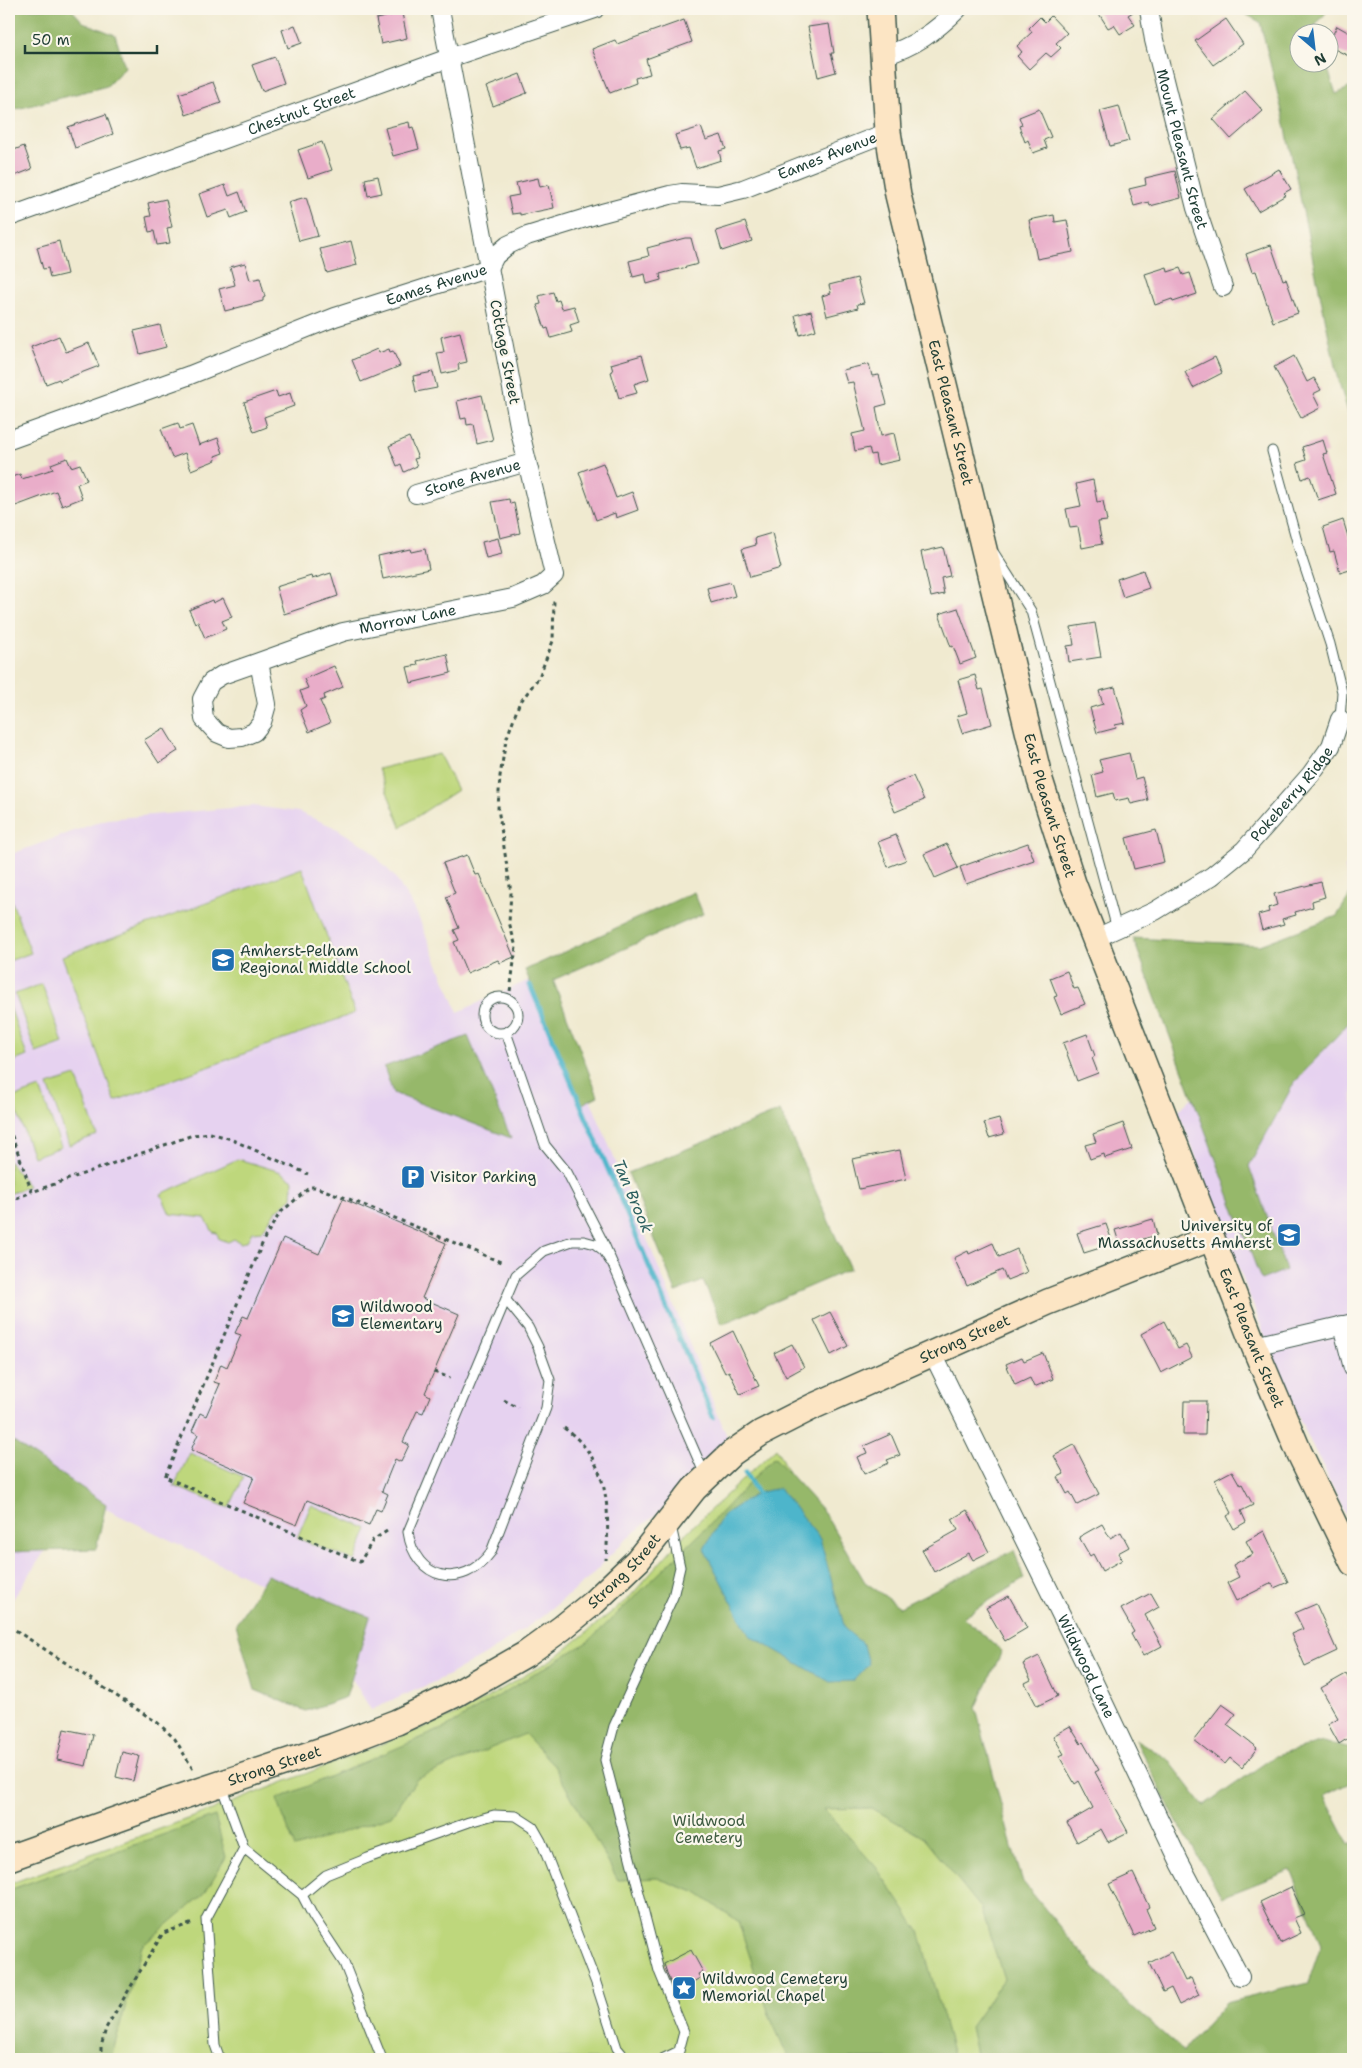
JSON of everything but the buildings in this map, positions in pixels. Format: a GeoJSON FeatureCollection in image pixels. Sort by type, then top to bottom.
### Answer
{"type":"FeatureCollection","features":[{"type":"Feature","properties":{"kind":"main road","name":"East Pleasant Street"},"geometry":{"type":"LineString","coordinates":[[880,9],[888,132],[898,195],[1040,780],[1073,883],[1105,934],[1211,1238],[1254,1346],[1299,1452],[1353,1563]]}},
{"type":"Feature","properties":{"kind":"main road","name":"Strong Street"},"geometry":{"type":"LineString","coordinates":[[9,1858],[220,1784],[310,1755],[381,1728],[456,1694],[546,1641],[594,1602],[638,1560],[685,1499],[706,1478],[732,1453],[772,1427],[814,1406],[1048,1302],[1211,1238]]}},
{"type":"Feature","properties":{"kind":"street","name":"Cottage Street"},"geometry":{"type":"LineString","coordinates":[[440,9],[527,462],[554,575]]}},
{"type":"Feature","properties":{"kind":"street","name":"Chestnut Street"},"geometry":{"type":"LineString","coordinates":[[9,217],[450,58],[595,9]]}},
{"type":"Feature","properties":{"kind":"street"},"geometry":{"type":"LineString","coordinates":[[883,56],[903,50],[921,40],[940,27],[958,9]]}},
{"type":"Feature","properties":{"kind":"street","name":"Mount Pleasant Street"},"geometry":{"type":"LineString","coordinates":[[1149,9],[1154,40],[1196,208],[1223,287]]}},
{"type":"Feature","properties":{"kind":"street","name":"Eames Avenue"},"geometry":{"type":"LineString","coordinates":[[9,440],[190,375],[335,317],[489,268],[495,256],[508,245],[527,236],[670,195],[682,193],[718,195],[743,189],[888,132]]}},
{"type":"Feature","properties":{"kind":"street","name":"Stone Avenue"},"geometry":{"type":"LineString","coordinates":[[416,494],[527,462]]}},
{"type":"Feature","properties":{"kind":"street","name":"Morrow Lane"},"geometry":{"type":"LineString","coordinates":[[259,662],[267,704],[262,722],[254,732],[242,737],[229,738],[217,733],[207,724],[202,713],[202,699],[207,688],[222,675],[259,662],[358,628],[513,598],[543,585],[554,575]]}},
{"type":"Feature","properties":{"kind":"street","name":"Pokeberry Ridge"},"geometry":{"type":"LineString","coordinates":[[1105,934],[1155,912],[1212,876],[1244,850],[1311,774],[1331,746],[1340,719]]}},
{"type":"Feature","properties":{"kind":"street"},"geometry":{"type":"LineString","coordinates":[[1254,1346],[1348,1324],[1353,1368]]}},
{"type":"Feature","properties":{"kind":"street","name":"Wildwood Lane"},"geometry":{"type":"LineString","coordinates":[[933,1354],[1079,1650],[1180,1864],[1240,1977]]}},
{"type":"Feature","properties":{"kind":"lane","name":"Pokeberry Ridge"},"geometry":{"type":"LineString","coordinates":[[1272,451],[1301,556],[1330,644],[1342,692],[1340,719]]}},
{"type":"Feature","properties":{"kind":"lane"},"geometry":{"type":"LineString","coordinates":[[981,537],[1003,566],[1031,611],[1105,934]]}},
{"type":"Feature","properties":{"kind":"lane"},"geometry":{"type":"LineString","coordinates":[[504,997],[510,1000],[517,1008],[515,1025],[506,1032],[494,1032],[488,1029],[484,1024],[482,1012],[488,1002],[493,998],[504,997]]}},
{"type":"Feature","properties":{"kind":"lane"},"geometry":{"type":"LineString","coordinates":[[506,1032],[545,1145],[567,1172],[604,1244],[610,1262],[706,1478]]}},
{"type":"Feature","properties":{"kind":"lane"},"geometry":{"type":"LineString","coordinates":[[506,1300],[528,1327],[538,1347],[550,1380],[546,1408],[490,1552],[482,1564],[470,1572],[456,1576],[441,1575],[428,1569],[417,1559],[410,1546],[408,1532],[516,1276],[544,1251],[572,1241],[584,1241],[600,1248],[610,1262]]}},
{"type":"Feature","properties":{"kind":"lane"},"geometry":{"type":"LineString","coordinates":[[662,2059],[678,2055],[684,2032],[659,1971],[605,1760],[614,1726],[673,1597],[680,1567],[670,1520]]}},
{"type":"Feature","properties":{"kind":"lane"},"geometry":{"type":"LineString","coordinates":[[220,1784],[244,1848],[302,1896],[312,1916],[344,1964],[382,2059]]}},
{"type":"Feature","properties":{"kind":"lane"},"geometry":{"type":"LineString","coordinates":[[302,1896],[326,1875],[368,1858],[469,1822],[494,1815],[516,1816],[533,1827],[541,1841],[596,1983],[617,2048],[626,2059]]}},
{"type":"Feature","properties":{"kind":"lane"},"geometry":{"type":"LineString","coordinates":[[220,2059],[215,2046],[206,1920],[244,1848]]}},
{"type":"Feature","properties":{"kind":"path"},"geometry":{"type":"LineString","coordinates":[[510,1000],[516,947],[509,922],[511,893],[498,808],[500,776],[506,740],[519,704],[540,677],[553,641],[554,575]]}},
{"type":"Feature","properties":{"kind":"path"},"geometry":{"type":"LineString","coordinates":[[9,1128],[32,1192]]}},
{"type":"Feature","properties":{"kind":"path"},"geometry":{"type":"LineString","coordinates":[[9,1201],[193,1135],[210,1133],[228,1138],[308,1174]]}},
{"type":"Feature","properties":{"kind":"path"},"geometry":{"type":"LineString","coordinates":[[388,1531],[373,1540],[360,1562],[164,1477],[265,1237],[280,1213],[310,1187],[349,1199],[503,1263]]}},
{"type":"Feature","properties":{"kind":"path"},"geometry":{"type":"LineString","coordinates":[[434,1372],[450,1378]]}},
{"type":"Feature","properties":{"kind":"path"},"geometry":{"type":"LineString","coordinates":[[504,1400],[518,1408]]}},
{"type":"Feature","properties":{"kind":"path"},"geometry":{"type":"LineString","coordinates":[[564,1428],[574,1435],[589,1452],[599,1472],[606,1495],[609,1523],[606,1565]]}},
{"type":"Feature","properties":{"kind":"path"},"geometry":{"type":"LineString","coordinates":[[9,1626],[158,1723],[174,1739],[192,1769],[196,1772]]}},
{"type":"Feature","properties":{"kind":"path"},"geometry":{"type":"LineString","coordinates":[[100,2059],[106,2028],[163,1932],[206,1920]]}},
{"type":"Feature","properties":{"kind":"shaded area","name":"Wildwood Elementary"},"geometry":{"type":"Polygon","coordinates":[[[253,806],[298,812],[334,827],[367,847],[394,876],[415,909],[458,1012],[540,975],[728,1439],[682,1493],[623,1542],[588,1579],[540,1618],[490,1652],[447,1676],[371,1710],[309,1607],[81,1497],[9,1605],[9,855],[107,819],[253,806]]]}},
{"type":"Feature","properties":{"kind":"shaded area"},"geometry":{"type":"Polygon","coordinates":[[[1353,864],[1353,914],[1345,867],[1353,864]]]}},
{"type":"Feature","properties":{"kind":"shaded area","name":"University of Massachusetts Amherst"},"geometry":{"type":"Polygon","coordinates":[[[1353,944],[1353,1529],[1287,1393],[1178,1111],[1353,944]]]}},
{"type":"Feature","properties":{"kind":"green space"},"geometry":{"type":"Polygon","coordinates":[[[9,9],[71,9],[83,22],[115,35],[125,67],[107,86],[9,111],[9,9]]]}},
{"type":"Feature","properties":{"kind":"green space"},"geometry":{"type":"Polygon","coordinates":[[[1236,9],[1329,9],[1318,22],[1290,22],[1290,72],[1329,72],[1336,94],[1353,86],[1353,428],[1337,376],[1284,119],[1260,22],[1236,9]]]}},
{"type":"Feature","properties":{"kind":"green space"},"geometry":{"type":"Polygon","coordinates":[[[439,754],[457,790],[401,827],[378,769],[439,754]]]}},
{"type":"Feature","properties":{"kind":"green space"},"geometry":{"type":"Polygon","coordinates":[[[302,868],[355,1013],[115,1101],[62,956],[302,868]]]}},
{"type":"Feature","properties":{"kind":"green space"},"geometry":{"type":"Polygon","coordinates":[[[1353,890],[1353,1018],[1294,1083],[1249,1166],[1286,1270],[1261,1280],[1133,938],[1260,945],[1337,916],[1353,890]]]}},
{"type":"Feature","properties":{"kind":"green space"},"geometry":{"type":"Polygon","coordinates":[[[694,892],[703,914],[553,980],[598,1096],[582,1104],[525,970],[694,892]]]}},
{"type":"Feature","properties":{"kind":"green space"},"geometry":{"type":"Polygon","coordinates":[[[9,894],[31,953],[9,961],[9,894]]]}},
{"type":"Feature","properties":{"kind":"green space"},"geometry":{"type":"Polygon","coordinates":[[[42,984],[63,1043],[36,1053],[15,994],[42,984]]]}},
{"type":"Feature","properties":{"kind":"green space"},"geometry":{"type":"Polygon","coordinates":[[[9,1004],[27,1056],[9,1063],[9,1004]]]}},
{"type":"Feature","properties":{"kind":"green space"},"geometry":{"type":"Polygon","coordinates":[[[468,1036],[511,1138],[393,1093],[384,1067],[468,1036]]]}},
{"type":"Feature","properties":{"kind":"green space"},"geometry":{"type":"Polygon","coordinates":[[[76,1076],[97,1135],[69,1145],[48,1085],[76,1076]]]}},
{"type":"Feature","properties":{"kind":"green space"},"geometry":{"type":"Polygon","coordinates":[[[40,1088],[61,1147],[33,1157],[12,1098],[40,1088]]]}},
{"type":"Feature","properties":{"kind":"green space"},"geometry":{"type":"Polygon","coordinates":[[[780,1111],[850,1269],[722,1324],[703,1281],[676,1292],[628,1173],[780,1111]]]}},
{"type":"Feature","properties":{"kind":"green space"},"geometry":{"type":"Polygon","coordinates":[[[238,1159],[281,1172],[293,1180],[292,1198],[275,1212],[262,1231],[252,1232],[247,1241],[241,1243],[234,1239],[228,1242],[219,1239],[217,1233],[213,1232],[205,1218],[170,1214],[161,1194],[238,1159]]]}},
{"type":"Feature","properties":{"kind":"green space"},"geometry":{"type":"Polygon","coordinates":[[[9,1161],[28,1186],[9,1194],[9,1161]]]}},
{"type":"Feature","properties":{"kind":"green space"},"geometry":{"type":"Polygon","coordinates":[[[9,1439],[106,1504],[96,1549],[9,1552],[9,1439]]]}},
{"type":"Feature","properties":{"kind":"green space","name":"Wildwood Cemetery"},"geometry":{"type":"Polygon","coordinates":[[[776,1448],[1081,2059],[9,2059],[9,1884],[231,1803],[463,1712],[556,1657],[629,1598],[687,1532],[776,1448]]]}},
{"type":"Feature","properties":{"kind":"green space"},"geometry":{"type":"Polygon","coordinates":[[[190,1453],[244,1477],[229,1508],[174,1486],[190,1453]]]}},
{"type":"Feature","properties":{"kind":"green space"},"geometry":{"type":"Polygon","coordinates":[[[774,1457],[823,1511],[865,1582],[900,1607],[1014,1550],[1024,1579],[963,1617],[1002,1651],[976,1708],[1023,1882],[1122,1998],[1183,2051],[1226,2003],[1308,1983],[1321,1945],[1291,1870],[1222,1897],[1174,1816],[1135,1739],[1168,1759],[1204,1806],[1275,1756],[1323,1742],[1351,1749],[1353,1756],[1353,1781],[1324,1796],[1349,1845],[1353,1843],[1353,2059],[977,2059],[970,2027],[1004,1979],[981,1908],[924,1838],[872,1808],[824,1809],[876,1867],[919,1931],[954,2059],[789,2059],[770,2017],[738,1921],[697,1893],[657,1878],[618,1880],[553,1764],[525,1734],[417,1779],[391,1816],[295,1848],[277,1799],[449,1726],[589,1641],[700,1534],[774,1457]]]}},
{"type":"Feature","properties":{"kind":"green space"},"geometry":{"type":"Polygon","coordinates":[[[311,1505],[368,1529],[355,1561],[297,1538],[311,1505]]]}},
{"type":"Feature","properties":{"kind":"green space"},"geometry":{"type":"Polygon","coordinates":[[[267,1575],[370,1617],[346,1697],[306,1711],[255,1690],[236,1624],[267,1575]]]}},
{"type":"Feature","properties":{"kind":"green space"},"geometry":{"type":"Polygon","coordinates":[[[215,1816],[226,1857],[204,1894],[142,1946],[111,2059],[9,2059],[9,1890],[215,1816]]]}},
{"type":"Feature","properties":{"kind":"water"},"geometry":{"type":"Polygon","coordinates":[[[779,1488],[820,1539],[845,1629],[864,1645],[869,1664],[853,1681],[830,1682],[749,1635],[704,1549],[723,1515],[757,1493],[779,1488]]]}},
{"type":"Feature","properties":{"kind":"waterway","name":"Tan Brook"},"geometry":{"type":"LineString","coordinates":[[530,985],[713,1417]]}},
{"type":"Feature","properties":{"kind":"waterway","name":"Tan Brook"},"geometry":{"type":"LineString","coordinates":[[745,1473],[757,1493]]}},
{"type":"Feature","properties":{"kind":"place","name":"Amherst-Pelham Regional Middle School"},"geometry":{"type":"Point","coordinates":[223,960]}},
{"type":"Feature","properties":{"kind":"place","name":"Visitor Parking"},"geometry":{"type":"Point","coordinates":[413,1177]}},
{"type":"Feature","properties":{"kind":"place","name":"University of Massachusetts Amherst"},"geometry":{"type":"Point","coordinates":[1289,1235]}},
{"type":"Feature","properties":{"kind":"place","name":"Wildwood Elementary"},"geometry":{"type":"Point","coordinates":[343,1316]}},
{"type":"Feature","properties":{"kind":"place","name":"Wildwood Cemetery Memorial Chapel"},"geometry":{"type":"Point","coordinates":[684,1988]}}]}
